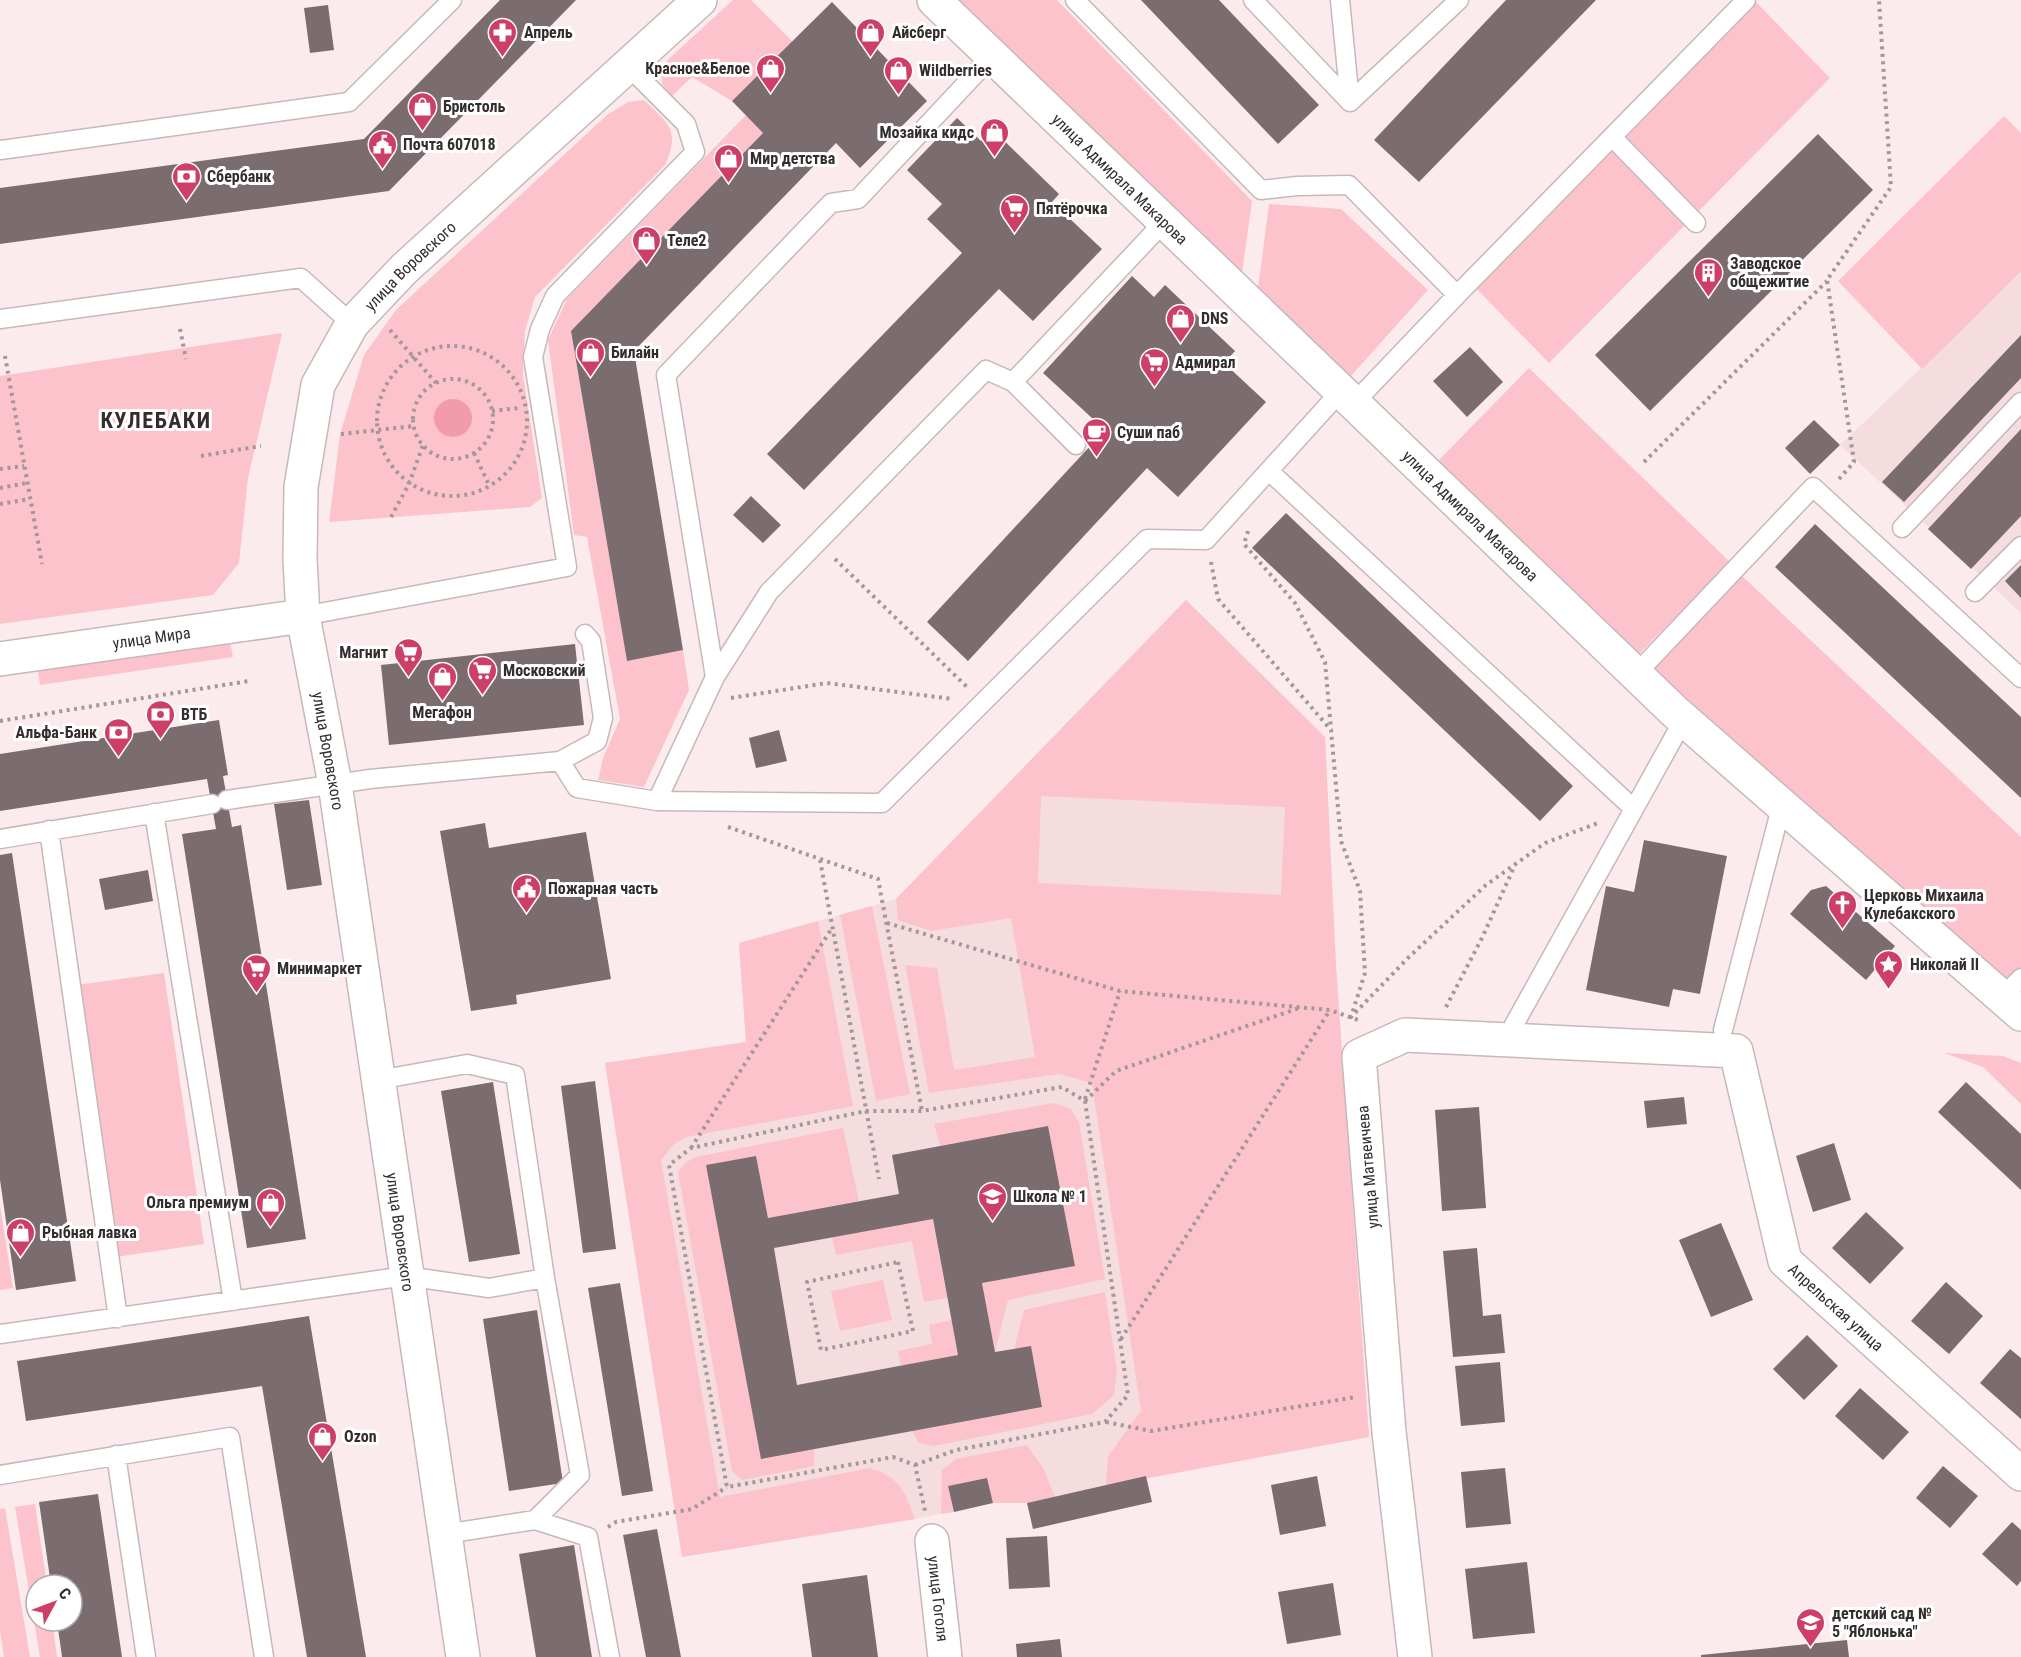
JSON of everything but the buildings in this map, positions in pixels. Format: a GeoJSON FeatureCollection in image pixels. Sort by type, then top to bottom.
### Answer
{"type":"FeatureCollection","features":[{"type":"Feature","properties":{"kind":"street","name":"улица Воровского"},"geometry":{"type":"LineString","coordinates":[[463,1657],[335,784],[303,616],[300,559],[301,487],[318,385],[352,324],[404,269],[700,0]]}},
{"type":"Feature","properties":{"kind":"street","name":"улица Адмирала Макарова"},"geometry":{"type":"LineString","coordinates":[[934,0],[1346,398],[1684,719],[1782,804],[2015,996]]}},
{"type":"Feature","properties":{"kind":"street","name":"улица Мира"},"geometry":{"type":"LineString","coordinates":[[0,658],[303,616]]}},
{"type":"Feature","properties":{"kind":"street","name":"улица Матвеичева"},"geometry":{"type":"LineString","coordinates":[[1415,1657],[1386,1392],[1359,1056],[1417,1036],[1505,1041],[1729,1040]]}},
{"type":"Feature","properties":{"kind":"street","name":"Апрельская улица"},"geometry":{"type":"LineString","coordinates":[[1729,1040],[1785,1262],[2021,1474]]}},
{"type":"Feature","properties":{"kind":"street","name":"улица Гоголя"},"geometry":{"type":"LineString","coordinates":[[932,1541],[945,1657]]}},
{"type":"Feature","properties":{"kind":"lane"},"geometry":{"type":"LineString","coordinates":[[0,150],[349,102],[452,0]]}},
{"type":"Feature","properties":{"kind":"lane"},"geometry":{"type":"LineString","coordinates":[[1075,0],[1261,190],[1297,186],[1349,185],[1457,296]]}},
{"type":"Feature","properties":{"kind":"lane"},"geometry":{"type":"LineString","coordinates":[[1253,0],[1350,102]]}},
{"type":"Feature","properties":{"kind":"lane"},"geometry":{"type":"LineString","coordinates":[[1340,0],[1350,102]]}},
{"type":"Feature","properties":{"kind":"lane"},"geometry":{"type":"LineString","coordinates":[[1350,102],[1459,0]]}},
{"type":"Feature","properties":{"kind":"lane"},"geometry":{"type":"LineString","coordinates":[[560,761],[577,788],[657,801],[882,803],[1148,539],[1206,540],[1269,471],[1457,296],[1746,0]]}},
{"type":"Feature","properties":{"kind":"lane"},"geometry":{"type":"LineString","coordinates":[[715,677],[666,375],[831,203],[858,199],[992,56]]}},
{"type":"Feature","properties":{"kind":"lane"},"geometry":{"type":"LineString","coordinates":[[303,616],[567,567],[533,357],[540,329],[555,296],[695,152],[686,124],[628,66]]}},
{"type":"Feature","properties":{"kind":"lane"},"geometry":{"type":"LineString","coordinates":[[1612,137],[1695,223]]}},
{"type":"Feature","properties":{"kind":"lane"},"geometry":{"type":"LineString","coordinates":[[1013,382],[1164,222]]}},
{"type":"Feature","properties":{"kind":"lane"},"geometry":{"type":"LineString","coordinates":[[0,319],[301,278],[352,324]]}},
{"type":"Feature","properties":{"kind":"lane"},"geometry":{"type":"LineString","coordinates":[[657,801],[715,677],[769,592],[986,370],[1013,382],[1076,445]]}},
{"type":"Feature","properties":{"kind":"lane"},"geometry":{"type":"LineString","coordinates":[[1902,528],[2021,402]]}},
{"type":"Feature","properties":{"kind":"lane"},"geometry":{"type":"LineString","coordinates":[[1269,471],[1634,809]]}},
{"type":"Feature","properties":{"kind":"lane"},"geometry":{"type":"LineString","coordinates":[[1636,674],[1813,487],[2021,678]]}},
{"type":"Feature","properties":{"kind":"lane"},"geometry":{"type":"LineString","coordinates":[[1975,592],[2021,546]]}},
{"type":"Feature","properties":{"kind":"lane"},"geometry":{"type":"LineString","coordinates":[[0,839],[335,784],[560,761],[597,741],[603,718],[591,641],[585,634]]}},
{"type":"Feature","properties":{"kind":"lane"},"geometry":{"type":"LineString","coordinates":[[1505,1041],[1684,719]]}},
{"type":"Feature","properties":{"kind":"lane"},"geometry":{"type":"LineString","coordinates":[[1729,1040],[1782,804]]}},
{"type":"Feature","properties":{"kind":"lane"},"geometry":{"type":"LineString","coordinates":[[154,813],[233,1301]]}},
{"type":"Feature","properties":{"kind":"lane"},"geometry":{"type":"LineString","coordinates":[[49,830],[118,1318]]}},
{"type":"Feature","properties":{"kind":"lane"},"geometry":{"type":"LineString","coordinates":[[378,1080],[467,1064],[515,1075],[545,1278],[580,1475],[535,1520]]}},
{"type":"Feature","properties":{"kind":"lane"},"geometry":{"type":"LineString","coordinates":[[0,1334],[406,1276],[489,1288],[545,1278]]}},
{"type":"Feature","properties":{"kind":"lane"},"geometry":{"type":"LineString","coordinates":[[0,1475],[230,1437],[264,1657]]}},
{"type":"Feature","properties":{"kind":"lane"},"geometry":{"type":"LineString","coordinates":[[116,1455],[146,1657]]}},
{"type":"Feature","properties":{"kind":"lane"},"geometry":{"type":"LineString","coordinates":[[444,1534],[535,1520],[588,1537],[610,1657]]}},
{"type":"Feature","properties":{"kind":"path"},"geometry":{"type":"LineString","coordinates":[[1644,462],[1827,280],[1891,187],[1879,0]]}},
{"type":"Feature","properties":{"kind":"path"},"geometry":{"type":"LineString","coordinates":[[1823,496],[1854,462],[1827,280]]}},
{"type":"Feature","properties":{"kind":"path"},"geometry":{"type":"LineString","coordinates":[[385,325],[414,355],[436,383]]}},
{"type":"Feature","properties":{"kind":"path"},"geometry":{"type":"LineString","coordinates":[[180,329],[186,359]]}},
{"type":"Feature","properties":{"kind":"path"},"geometry":{"type":"LineString","coordinates":[[464,346],[500,362],[517,382],[526,407],[527,430],[521,452],[508,472],[490,487],[471,495],[449,497],[429,494],[409,484],[388,461],[376,431],[377,409],[384,388],[396,369],[414,355],[438,347],[464,346]]}},
{"type":"Feature","properties":{"kind":"path"},"geometry":{"type":"LineString","coordinates":[[5,356],[42,564]]}},
{"type":"Feature","properties":{"kind":"path"},"geometry":{"type":"LineString","coordinates":[[449,379],[463,380],[475,386],[489,401],[492,411],[490,435],[474,453],[452,459],[441,457],[423,445],[414,426],[413,413],[417,401],[425,390],[449,379]]}},
{"type":"Feature","properties":{"kind":"path"},"geometry":{"type":"LineString","coordinates":[[492,411],[526,407]]}},
{"type":"Feature","properties":{"kind":"path"},"geometry":{"type":"LineString","coordinates":[[340,434],[414,426]]}},
{"type":"Feature","properties":{"kind":"path"},"geometry":{"type":"LineString","coordinates":[[391,517],[409,484],[423,445]]}},
{"type":"Feature","properties":{"kind":"path"},"geometry":{"type":"LineString","coordinates":[[201,456],[261,446]]}},
{"type":"Feature","properties":{"kind":"path"},"geometry":{"type":"LineString","coordinates":[[474,453],[490,487]]}},
{"type":"Feature","properties":{"kind":"path"},"geometry":{"type":"LineString","coordinates":[[0,469],[24,466]]}},
{"type":"Feature","properties":{"kind":"path"},"geometry":{"type":"LineString","coordinates":[[0,488],[27,483]]}},
{"type":"Feature","properties":{"kind":"path"},"geometry":{"type":"LineString","coordinates":[[0,504],[29,499]]}},
{"type":"Feature","properties":{"kind":"path"},"geometry":{"type":"LineString","coordinates":[[1251,523],[1244,544],[1295,603],[1325,662],[1341,841],[1360,891],[1365,973],[1351,1017]]}},
{"type":"Feature","properties":{"kind":"path"},"geometry":{"type":"LineString","coordinates":[[1206,540],[1218,599],[1331,730]]}},
{"type":"Feature","properties":{"kind":"path"},"geometry":{"type":"LineString","coordinates":[[818,542],[983,702]]}},
{"type":"Feature","properties":{"kind":"path"},"geometry":{"type":"LineString","coordinates":[[0,721],[249,681]]}},
{"type":"Feature","properties":{"kind":"path"},"geometry":{"type":"LineString","coordinates":[[703,702],[827,683],[983,702]]}},
{"type":"Feature","properties":{"kind":"path"},"geometry":{"type":"LineString","coordinates":[[1351,1017],[1409,957],[1486,885],[1545,843],[1634,809]]}},
{"type":"Feature","properties":{"kind":"path"},"geometry":{"type":"LineString","coordinates":[[722,825],[878,879],[922,1111]]}},
{"type":"Feature","properties":{"kind":"path"},"geometry":{"type":"LineString","coordinates":[[820,860],[879,1179]]}},
{"type":"Feature","properties":{"kind":"path"},"geometry":{"type":"LineString","coordinates":[[887,923],[1120,991],[1330,1011],[1417,1036],[1482,938],[1515,864]]}},
{"type":"Feature","properties":{"kind":"path"},"geometry":{"type":"LineString","coordinates":[[727,1487],[669,1165],[691,1148],[832,927]]}},
{"type":"Feature","properties":{"kind":"path"},"geometry":{"type":"LineString","coordinates":[[1105,1422],[1128,1395],[1085,1101],[1120,991]]}},
{"type":"Feature","properties":{"kind":"path"},"geometry":{"type":"LineString","coordinates":[[1085,1101],[1116,1071],[1300,1008]]}},
{"type":"Feature","properties":{"kind":"path"},"geometry":{"type":"LineString","coordinates":[[1120,1340],[1330,1011]]}},
{"type":"Feature","properties":{"kind":"path"},"geometry":{"type":"LineString","coordinates":[[691,1148],[866,1111],[922,1111],[1062,1087],[1085,1101]]}},
{"type":"Feature","properties":{"kind":"path"},"geometry":{"type":"LineString","coordinates":[[898,1262],[913,1331],[821,1350],[807,1282],[898,1262]]}},
{"type":"Feature","properties":{"kind":"path"},"geometry":{"type":"LineString","coordinates":[[588,1537],[616,1522],[693,1509],[727,1487],[893,1457],[915,1465],[956,1450],[1105,1422],[1151,1431],[1386,1392]]}},
{"type":"Feature","properties":{"kind":"path"},"geometry":{"type":"LineString","coordinates":[[915,1465],[932,1541]]}},
{"type":"Feature","properties":{"kind":"shaded area"},"geometry":{"type":"Polygon","coordinates":[[[733,0],[751,0],[793,42],[732,101],[692,77],[672,96],[662,84],[661,66],[733,0]]]}},
{"type":"Feature","properties":{"kind":"shaded area"},"geometry":{"type":"Polygon","coordinates":[[[958,0],[1057,0],[1252,201],[1242,273],[958,0]]]}},
{"type":"Feature","properties":{"kind":"shaded area"},"geometry":{"type":"Polygon","coordinates":[[[1754,0],[1830,78],[1549,363],[1470,282],[1754,0]]]}},
{"type":"Feature","properties":{"kind":"shaded area"},"geometry":{"type":"Polygon","coordinates":[[[644,100],[670,128],[672,143],[665,165],[535,297],[525,331],[523,375],[542,498],[530,507],[329,522],[340,434],[364,355],[396,310],[607,115],[628,102],[644,100]]]}},
{"type":"Feature","properties":{"kind":"shaded area"},"geometry":{"type":"Polygon","coordinates":[[[746,115],[763,133],[571,331],[627,660],[683,650],[689,690],[644,787],[598,780],[603,758],[620,719],[587,537],[574,535],[548,340],[567,299],[746,115]]]}},
{"type":"Feature","properties":{"kind":"shaded area"},"geometry":{"type":"Polygon","coordinates":[[[2004,116],[2021,133],[2021,272],[1922,369],[1838,281],[2004,116]]]}},
{"type":"Feature","properties":{"kind":"shaded area"},"geometry":{"type":"Polygon","coordinates":[[[1269,204],[1341,209],[1428,290],[1350,377],[1258,288],[1269,204]]]}},
{"type":"Feature","properties":{"kind":"shaded area"},"geometry":{"type":"Polygon","coordinates":[[[2021,273],[2021,613],[1840,445],[2021,273]]]}},
{"type":"Feature","properties":{"kind":"shaded area"},"geometry":{"type":"Polygon","coordinates":[[[282,333],[248,478],[239,563],[213,595],[0,624],[0,376],[282,333]]]}},
{"type":"Feature","properties":{"kind":"shaded area"},"geometry":{"type":"Polygon","coordinates":[[[1529,368],[1730,562],[1634,659],[1434,465],[1529,368]]]}},
{"type":"Feature","properties":{"kind":"shaded area"},"geometry":{"type":"Polygon","coordinates":[[[453,399],[467,404],[472,418],[467,432],[453,437],[439,432],[434,418],[439,404],[453,399]]]}},
{"type":"Feature","properties":{"kind":"shaded area"},"geometry":{"type":"Polygon","coordinates":[[[1742,576],[2021,837],[2021,968],[2004,985],[1649,674],[1742,576]]]}},
{"type":"Feature","properties":{"kind":"shaded area","name":"Школа № 1"},"geometry":{"type":"Polygon","coordinates":[[[1186,600],[1325,737],[1336,966],[1369,1437],[1146,1476],[1152,1502],[1033,1529],[1027,1503],[993,1503],[915,1519],[682,1557],[605,1063],[746,1042],[739,943],[896,899],[1186,600]]]}},
{"type":"Feature","properties":{"kind":"shaded area"},"geometry":{"type":"Polygon","coordinates":[[[1186,600],[1325,737],[1336,966],[1369,1437],[1106,1486],[1108,1456],[1141,1411],[1092,1083],[1059,1074],[929,1093],[905,965],[937,968],[954,1070],[1035,1057],[1011,918],[931,931],[898,920],[896,899],[1186,600]],[[1041,796],[1038,883],[1281,895],[1285,807],[1041,796]]]}},
{"type":"Feature","properties":{"kind":"shaded area"},"geometry":{"type":"Polygon","coordinates":[[[230,642],[233,657],[40,685],[38,670],[230,642]]]}},
{"type":"Feature","properties":{"kind":"shaded area"},"geometry":{"type":"Polygon","coordinates":[[[872,906],[910,1094],[876,1101],[840,915],[872,906]]]}},
{"type":"Feature","properties":{"kind":"shaded area"},"geometry":{"type":"Polygon","coordinates":[[[818,921],[853,1106],[686,1137],[673,1145],[661,1160],[720,1497],[870,1468],[889,1476],[900,1486],[915,1519],[682,1557],[605,1063],[746,1042],[739,943],[818,921]]]}},
{"type":"Feature","properties":{"kind":"shaded area"},"geometry":{"type":"Polygon","coordinates":[[[164,973],[204,1244],[116,1257],[76,985],[164,973]]]}},
{"type":"Feature","properties":{"kind":"shaded area"},"geometry":{"type":"Polygon","coordinates":[[[1944,1053],[2003,1056],[2021,1063],[2021,1104],[1983,1067],[1944,1053]]]}},
{"type":"Feature","properties":{"kind":"shaded area"},"geometry":{"type":"Polygon","coordinates":[[[1054,1103],[1071,1109],[1079,1122],[1105,1279],[1008,1300],[995,1352],[982,1283],[1075,1266],[1048,1127],[940,1146],[934,1124],[1054,1103]]]}},
{"type":"Feature","properties":{"kind":"shaded area"},"geometry":{"type":"Polygon","coordinates":[[[843,1128],[859,1201],[768,1218],[756,1156],[706,1165],[814,1449],[814,1466],[742,1480],[732,1471],[678,1172],[685,1163],[696,1157],[843,1128]]]}},
{"type":"Feature","properties":{"kind":"shaded area"},"geometry":{"type":"Polygon","coordinates":[[[0,1205],[13,1288],[0,1290],[0,1205]]]}},
{"type":"Feature","properties":{"kind":"shaded area"},"geometry":{"type":"Polygon","coordinates":[[[933,1219],[947,1298],[924,1302],[912,1241],[836,1255],[832,1237],[933,1219]]]}},
{"type":"Feature","properties":{"kind":"shaded area"},"geometry":{"type":"Polygon","coordinates":[[[883,1280],[892,1320],[840,1331],[831,1291],[883,1280]]]}},
{"type":"Feature","properties":{"kind":"shaded area"},"geometry":{"type":"Polygon","coordinates":[[[1105,1292],[1117,1370],[1114,1395],[1092,1414],[934,1446],[919,1443],[912,1431],[1042,1407],[1031,1346],[1014,1349],[1024,1310],[1105,1292]]]}},
{"type":"Feature","properties":{"kind":"shaded area"},"geometry":{"type":"Polygon","coordinates":[[[952,1320],[958,1355],[901,1366],[898,1351],[932,1344],[929,1325],[952,1320]]]}},
{"type":"Feature","properties":{"kind":"shaded area"},"geometry":{"type":"Polygon","coordinates":[[[1027,1445],[1043,1468],[1055,1497],[1027,1503],[993,1503],[987,1478],[948,1486],[954,1512],[941,1514],[942,1470],[956,1459],[1027,1445]]]}},
{"type":"Feature","properties":{"kind":"shaded area"},"geometry":{"type":"Polygon","coordinates":[[[35,1504],[45,1573],[26,1573],[15,1507],[35,1504]]]}},
{"type":"Feature","properties":{"kind":"shaded area"},"geometry":{"type":"Polygon","coordinates":[[[5,1508],[24,1633],[26,1633],[30,1657],[4,1657],[0,1631],[0,1509],[5,1508]]]}},
{"type":"Feature","properties":{"kind":"shaded area"},"geometry":{"type":"Polygon","coordinates":[[[36,1633],[54,1633],[57,1657],[40,1657],[36,1633]]]}},
{"type":"Feature","properties":{"kind":"place","name":"Апрель"},"geometry":{"type":"Point","coordinates":[503,58]}},
{"type":"Feature","properties":{"kind":"place","name":"Айсберг"},"geometry":{"type":"Point","coordinates":[871,58]}},
{"type":"Feature","properties":{"kind":"place","name":"Красное&Белое"},"geometry":{"type":"Point","coordinates":[771,94]}},
{"type":"Feature","properties":{"kind":"place","name":"Wildberries"},"geometry":{"type":"Point","coordinates":[898,96]}},
{"type":"Feature","properties":{"kind":"place","name":"Бристоль"},"geometry":{"type":"Point","coordinates":[422,132]}},
{"type":"Feature","properties":{"kind":"place","name":"Мозайка кидс"},"geometry":{"type":"Point","coordinates":[995,158]}},
{"type":"Feature","properties":{"kind":"place","name":"Почта 607018"},"geometry":{"type":"Point","coordinates":[382,170]}},
{"type":"Feature","properties":{"kind":"place","name":"Мир детства"},"geometry":{"type":"Point","coordinates":[729,184]}},
{"type":"Feature","properties":{"kind":"place","name":"Сбербанк"},"geometry":{"type":"Point","coordinates":[186,202]}},
{"type":"Feature","properties":{"kind":"place","name":"Пятёрочка"},"geometry":{"type":"Point","coordinates":[1015,234]}},
{"type":"Feature","properties":{"kind":"place","name":"Теле2"},"geometry":{"type":"Point","coordinates":[646,266]}},
{"type":"Feature","properties":{"kind":"place","name":"Заводское общежитие"},"geometry":{"type":"Point","coordinates":[1709,298]}},
{"type":"Feature","properties":{"kind":"place","name":"DNS"},"geometry":{"type":"Point","coordinates":[1180,344]}},
{"type":"Feature","properties":{"kind":"place","name":"Билайн"},"geometry":{"type":"Point","coordinates":[590,378]}},
{"type":"Feature","properties":{"kind":"place","name":"Адмирал"},"geometry":{"type":"Point","coordinates":[1154,388]}},
{"type":"Feature","properties":{"kind":"place","name":"Суши паб"},"geometry":{"type":"Point","coordinates":[1096,458]}},
{"type":"Feature","properties":{"kind":"place","name":"Магнит"},"geometry":{"type":"Point","coordinates":[409,678]}},
{"type":"Feature","properties":{"kind":"place","name":"Московский"},"geometry":{"type":"Point","coordinates":[482,696]}},
{"type":"Feature","properties":{"kind":"place","name":"Мегафон"},"geometry":{"type":"Point","coordinates":[442,702]}},
{"type":"Feature","properties":{"kind":"place","name":"ВТБ"},"geometry":{"type":"Point","coordinates":[160,740]}},
{"type":"Feature","properties":{"kind":"place","name":"Альфа-Банк"},"geometry":{"type":"Point","coordinates":[118,758]}},
{"type":"Feature","properties":{"kind":"place","name":"Пожарная часть"},"geometry":{"type":"Point","coordinates":[527,914]}},
{"type":"Feature","properties":{"kind":"place","name":"Церковь Михаила Кулебакского"},"geometry":{"type":"Point","coordinates":[1843,930]}},
{"type":"Feature","properties":{"kind":"place","name":"Николай II"},"geometry":{"type":"Point","coordinates":[1889,990]}},
{"type":"Feature","properties":{"kind":"place","name":"Минимаркет"},"geometry":{"type":"Point","coordinates":[256,994]}},
{"type":"Feature","properties":{"kind":"place","name":"Школа № 1"},"geometry":{"type":"Point","coordinates":[992,1222]}},
{"type":"Feature","properties":{"kind":"place","name":"Ольга премиум"},"geometry":{"type":"Point","coordinates":[270,1228]}},
{"type":"Feature","properties":{"kind":"place","name":"Рыбная лавка"},"geometry":{"type":"Point","coordinates":[21,1258]}},
{"type":"Feature","properties":{"kind":"place","name":"Ozon"},"geometry":{"type":"Point","coordinates":[323,1462]}},
{"type":"Feature","properties":{"kind":"place","name":"детский сад № 5 \"Яблонька\""},"geometry":{"type":"Point","coordinates":[1811,1648]}},
{"type":"Feature","properties":{"kind":"district","name":"КУЛЕБАКИ"},"geometry":{"type":"Point","coordinates":[156,420]}}]}
